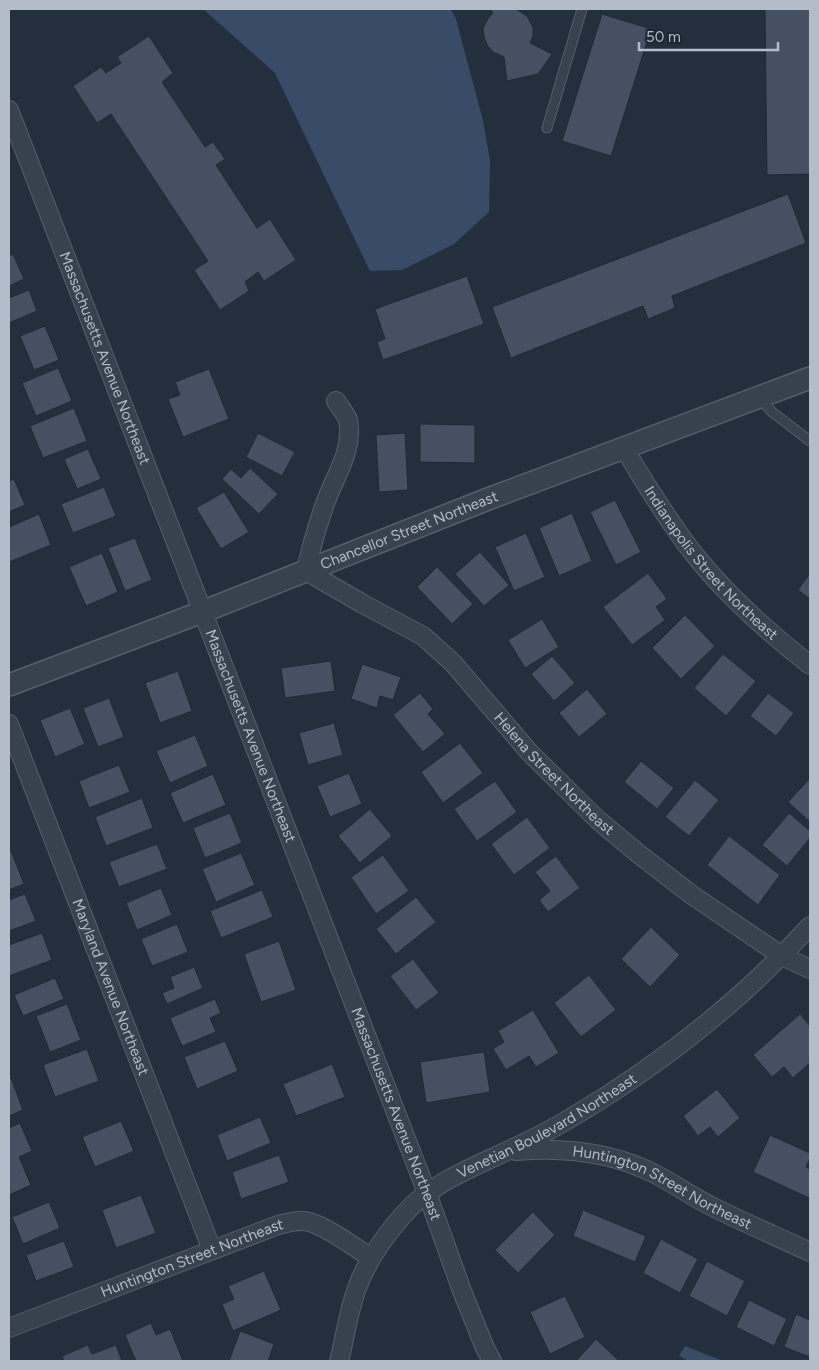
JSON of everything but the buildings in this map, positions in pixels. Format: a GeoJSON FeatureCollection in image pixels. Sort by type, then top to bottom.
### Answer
{"type":"FeatureCollection","features":[{"type":"Feature","properties":{"kind":"street","name":"Massachusetts Avenue Northeast"},"geometry":{"type":"LineString","coordinates":[[9,110],[462,1291],[492,1361]]}},
{"type":"Feature","properties":{"kind":"street","name":"Chancellor Street Northeast"},"geometry":{"type":"LineString","coordinates":[[9,685],[202,612],[497,496],[810,378]]}},
{"type":"Feature","properties":{"kind":"street"},"geometry":{"type":"LineString","coordinates":[[306,571],[314,535],[348,445],[348,419],[336,401]]}},
{"type":"Feature","properties":{"kind":"street","name":"Indianapolis Street Northeast"},"geometry":{"type":"LineString","coordinates":[[624,448],[659,507],[694,555],[733,598],[810,665]]}},
{"type":"Feature","properties":{"kind":"street","name":"Helena Street Northeast"},"geometry":{"type":"LineString","coordinates":[[306,571],[423,636],[453,663],[530,753],[598,820],[692,895],[782,956],[810,969]]}},
{"type":"Feature","properties":{"kind":"street","name":"Maryland Avenue Northeast"},"geometry":{"type":"LineString","coordinates":[[9,724],[212,1250]]}},
{"type":"Feature","properties":{"kind":"street","name":"Venetian Boulevard Northeast"},"geometry":{"type":"LineString","coordinates":[[339,1361],[355,1293],[371,1258],[405,1213],[426,1193],[457,1174],[507,1152],[568,1120],[631,1081],[670,1053],[734,1001],[782,956],[810,926]]}},
{"type":"Feature","properties":{"kind":"street","name":"Huntington Street Northeast"},"geometry":{"type":"LineString","coordinates":[[507,1152],[541,1149],[574,1150],[611,1156],[655,1174],[712,1207],[810,1252]]}},
{"type":"Feature","properties":{"kind":"street","name":"Huntington Street Northeast"},"geometry":{"type":"LineString","coordinates":[[9,1328],[278,1225],[296,1221],[309,1222],[322,1228],[371,1258]]}},
{"type":"Feature","properties":{"kind":"lane"},"geometry":{"type":"LineString","coordinates":[[547,128],[582,9]]}},
{"type":"Feature","properties":{"kind":"lane"},"geometry":{"type":"LineString","coordinates":[[760,398],[772,412],[810,441]]}},
{"type":"Feature","properties":{"kind":"water"},"geometry":{"type":"Polygon","coordinates":[[[203,9],[451,9],[456,19],[483,121],[490,161],[489,212],[454,244],[402,270],[370,271],[275,73],[203,9]]]}},
{"type":"Feature","properties":{"kind":"water"},"geometry":{"type":"Polygon","coordinates":[[[685,1346],[723,1361],[689,1361],[679,1356],[685,1346]]]}}]}
